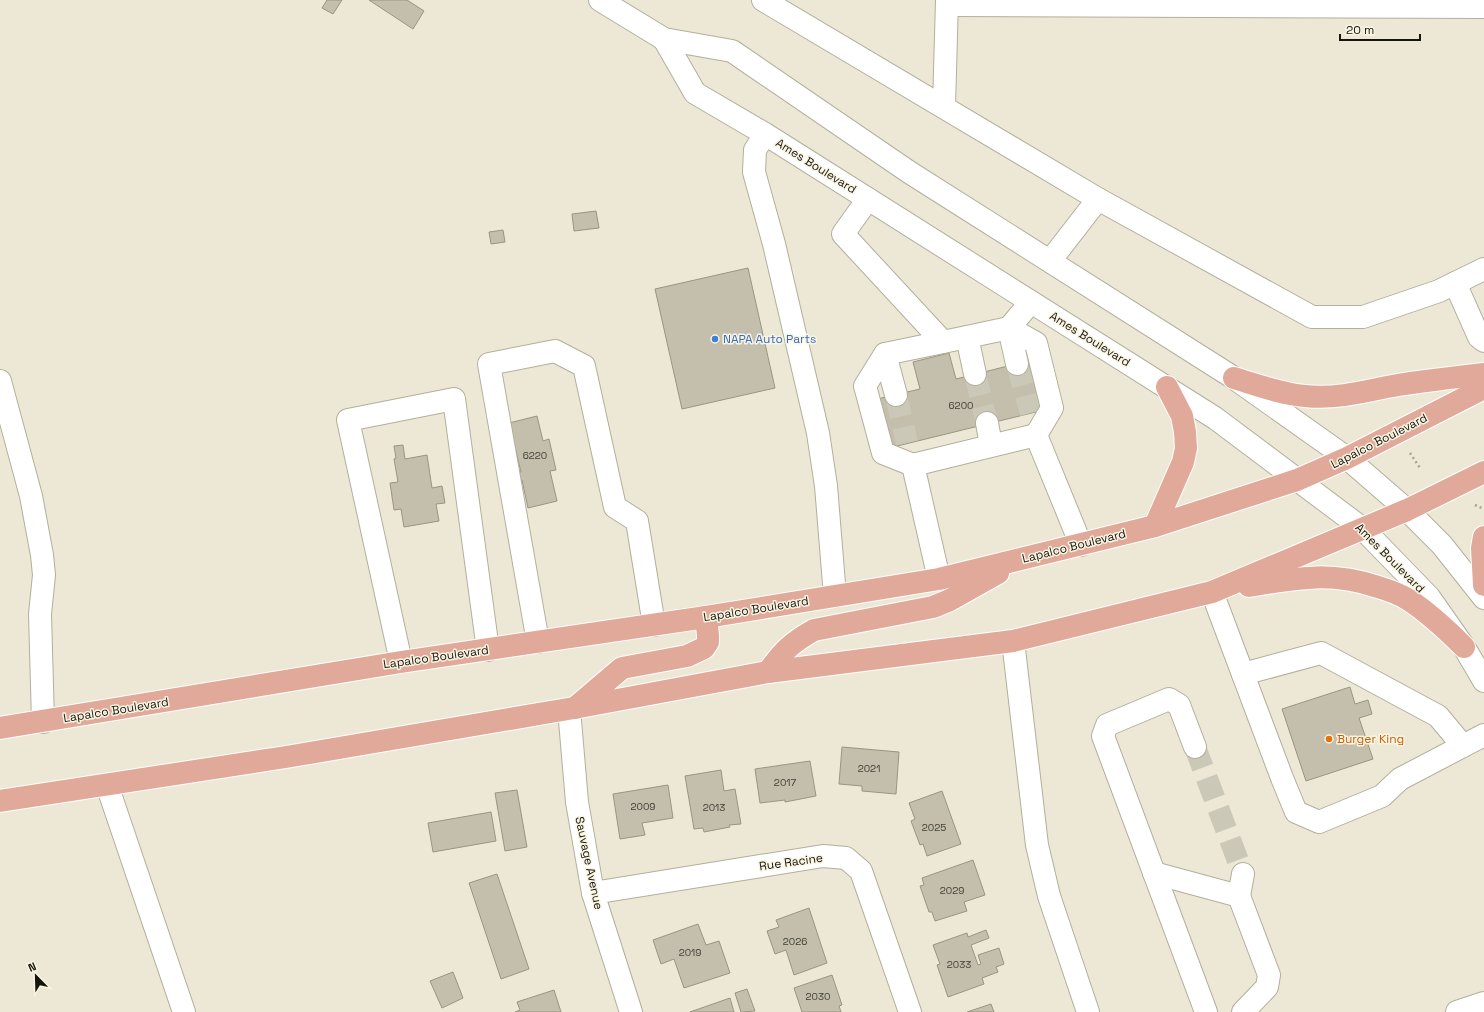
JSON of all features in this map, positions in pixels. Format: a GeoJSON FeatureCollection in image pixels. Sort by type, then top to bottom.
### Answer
{"type":"FeatureCollection","features":[{"type":"Feature","properties":{"kind":"main road"},"geometry":{"type":"LineString","coordinates":[[1234,378],[1290,395],[1306,397],[1334,397],[1362,393],[1387,387],[1484,374]]}},
{"type":"Feature","properties":{"kind":"main road"},"geometry":{"type":"LineString","coordinates":[[1155,526],[1183,462],[1186,448],[1182,416],[1166,387]]}},
{"type":"Feature","properties":{"kind":"main road","name":"Lapalco Boulevard"},"geometry":{"type":"LineString","coordinates":[[0,728],[401,662],[706,617],[939,579],[1155,526],[1297,480],[1347,458],[1484,388]]}},
{"type":"Feature","properties":{"kind":"main road"},"geometry":{"type":"LineString","coordinates":[[1212,592],[1407,510],[1484,472]]}},
{"type":"Feature","properties":{"kind":"main road"},"geometry":{"type":"LineString","coordinates":[[1484,537],[1482,548],[1484,585]]}},
{"type":"Feature","properties":{"kind":"main road"},"geometry":{"type":"LineString","coordinates":[[768,672],[782,653],[798,639],[814,630],[933,607],[950,600],[1022,559]]}},
{"type":"Feature","properties":{"kind":"main road"},"geometry":{"type":"LineString","coordinates":[[0,801],[572,709],[768,672],[1013,641],[1212,592],[1314,576],[1336,577],[1360,581],[1408,599],[1436,620],[1464,647]]}},
{"type":"Feature","properties":{"kind":"main road"},"geometry":{"type":"LineString","coordinates":[[572,709],[622,668],[687,656],[704,648],[708,642],[706,617]]}},
{"type":"Feature","properties":{"kind":"street","name":"Ames Boulevard"},"geometry":{"type":"LineString","coordinates":[[600,0],[664,39],[732,51],[909,172],[1234,378],[1347,458],[1407,510],[1442,545],[1484,598]]}},
{"type":"Feature","properties":{"kind":"street"},"geometry":{"type":"LineString","coordinates":[[763,0],[1098,199],[1312,317],[1363,317],[1439,291],[1484,269]]}},
{"type":"Feature","properties":{"kind":"street"},"geometry":{"type":"LineString","coordinates":[[944,107],[947,2],[1484,7]]}},
{"type":"Feature","properties":{"kind":"street","name":"Ames Boulevard"},"geometry":{"type":"LineString","coordinates":[[664,39],[695,93],[765,134],[1215,418],[1363,529],[1429,597],[1464,647],[1484,681]]}},
{"type":"Feature","properties":{"kind":"street"},"geometry":{"type":"LineString","coordinates":[[765,134],[755,150],[754,172],[774,244],[818,433],[826,486],[835,596]]}},
{"type":"Feature","properties":{"kind":"street"},"geometry":{"type":"LineString","coordinates":[[868,199],[843,234],[942,342]]}},
{"type":"Feature","properties":{"kind":"street"},"geometry":{"type":"LineString","coordinates":[[1050,261],[1098,199]]}},
{"type":"Feature","properties":{"kind":"street"},"geometry":{"type":"LineString","coordinates":[[1455,283],[1479,337],[1484,341]]}},
{"type":"Feature","properties":{"kind":"street"},"geometry":{"type":"LineString","coordinates":[[1009,328],[1036,343],[1052,408],[1036,434],[991,444],[913,465],[883,453],[865,386],[885,354],[1009,328],[1031,302]]}},
{"type":"Feature","properties":{"kind":"street"},"geometry":{"type":"LineString","coordinates":[[1009,328],[1017,364]]}},
{"type":"Feature","properties":{"kind":"street"},"geometry":{"type":"LineString","coordinates":[[967,337],[975,374]]}},
{"type":"Feature","properties":{"kind":"street"},"geometry":{"type":"LineString","coordinates":[[538,642],[489,364],[555,351],[584,366],[615,506],[637,521],[654,625]]}},
{"type":"Feature","properties":{"kind":"street"},"geometry":{"type":"LineString","coordinates":[[885,354],[896,395]]}},
{"type":"Feature","properties":{"kind":"street"},"geometry":{"type":"LineString","coordinates":[[0,381],[31,496],[42,555],[44,575],[40,614],[43,722]]}},
{"type":"Feature","properties":{"kind":"street"},"geometry":{"type":"LineString","coordinates":[[401,662],[348,420],[454,399],[488,650]]}},
{"type":"Feature","properties":{"kind":"street"},"geometry":{"type":"LineString","coordinates":[[1031,413],[1036,434],[1081,545]]}},
{"type":"Feature","properties":{"kind":"street"},"geometry":{"type":"LineString","coordinates":[[986,423],[991,444]]}},
{"type":"Feature","properties":{"kind":"street"},"geometry":{"type":"LineString","coordinates":[[907,443],[939,579]]}},
{"type":"Feature","properties":{"kind":"street"},"geometry":{"type":"LineString","coordinates":[[1212,592],[1296,812],[1320,822],[1382,796],[1400,780],[1484,735]]}},
{"type":"Feature","properties":{"kind":"street"},"geometry":{"type":"LineString","coordinates":[[1013,641],[1037,845],[1049,896],[1088,1012]]}},
{"type":"Feature","properties":{"kind":"street"},"geometry":{"type":"LineString","coordinates":[[1244,674],[1320,653],[1438,716],[1463,746]]}},
{"type":"Feature","properties":{"kind":"street"},"geometry":{"type":"LineString","coordinates":[[1195,747],[1179,705],[1169,699],[1107,725],[1103,736],[1206,1012]]}},
{"type":"Feature","properties":{"kind":"street","name":"Sauvage Avenue"},"geometry":{"type":"LineString","coordinates":[[572,709],[577,802],[593,893],[631,1012]]}},
{"type":"Feature","properties":{"kind":"street"},"geometry":{"type":"LineString","coordinates":[[107,785],[184,1012]]}},
{"type":"Feature","properties":{"kind":"street","name":"Rue Racine"},"geometry":{"type":"LineString","coordinates":[[593,893],[823,856],[846,858],[861,871],[910,1012]]}},
{"type":"Feature","properties":{"kind":"street"},"geometry":{"type":"LineString","coordinates":[[1154,872],[1239,896]]}},
{"type":"Feature","properties":{"kind":"street"},"geometry":{"type":"LineString","coordinates":[[1243,874],[1239,896],[1269,975],[1267,987],[1243,1012]]}},
{"type":"Feature","properties":{"kind":"street"},"geometry":{"type":"LineString","coordinates":[[1457,1012],[1484,1003]]}},
{"type":"Feature","properties":{"kind":"path"},"geometry":{"type":"LineString","coordinates":[[1409,451],[1420,468]]}},
{"type":"Feature","properties":{"kind":"building"},"geometry":{"type":"Polygon","coordinates":[[[327,0],[342,0],[333,14],[322,8],[327,0]]]}},
{"type":"Feature","properties":{"kind":"building"},"geometry":{"type":"Polygon","coordinates":[[[369,0],[407,0],[424,11],[413,29],[369,0]]]}},
{"type":"Feature","properties":{"kind":"building"},"geometry":{"type":"Polygon","coordinates":[[[596,211],[599,228],[574,231],[572,214],[596,211]]]}},
{"type":"Feature","properties":{"kind":"building"},"geometry":{"type":"Polygon","coordinates":[[[503,230],[505,242],[491,244],[489,232],[503,230]]]}},
{"type":"Feature","properties":{"kind":"building","name":"NAPA Auto Parts"},"geometry":{"type":"Polygon","coordinates":[[[748,268],[775,388],[682,409],[655,289],[748,268]]]}},
{"type":"Feature","properties":{"kind":"building"},"geometry":{"type":"Polygon","coordinates":[[[949,353],[956,379],[1036,359],[1048,409],[885,449],[873,400],[920,389],[913,362],[949,353]]]}},
{"type":"Feature","properties":{"kind":"building"},"geometry":{"type":"Polygon","coordinates":[[[537,416],[543,441],[549,439],[556,470],[550,471],[557,501],[528,508],[522,480],[516,481],[514,473],[521,472],[509,423],[537,416]]]}},
{"type":"Feature","properties":{"kind":"building"},"geometry":{"type":"Polygon","coordinates":[[[403,445],[405,459],[427,455],[432,488],[442,486],[445,503],[436,504],[439,521],[404,527],[401,509],[394,510],[390,483],[398,482],[394,459],[396,458],[394,446],[403,445]]]}},
{"type":"Feature","properties":{"kind":"building","name":"Burger King"},"geometry":{"type":"Polygon","coordinates":[[[1350,687],[1355,704],[1368,700],[1372,714],[1359,718],[1373,759],[1306,781],[1282,709],[1350,687]]]}},
{"type":"Feature","properties":{"kind":"building"},"geometry":{"type":"Polygon","coordinates":[[[842,747],[899,752],[896,794],[862,791],[862,786],[839,784],[842,747]]]}},
{"type":"Feature","properties":{"kind":"building"},"geometry":{"type":"Polygon","coordinates":[[[810,761],[816,796],[785,802],[785,800],[760,803],[755,769],[810,761]]]}},
{"type":"Feature","properties":{"kind":"building"},"geometry":{"type":"Polygon","coordinates":[[[721,770],[724,791],[735,789],[741,824],[729,825],[730,827],[704,832],[703,828],[694,829],[685,776],[721,770]]]}},
{"type":"Feature","properties":{"kind":"building"},"geometry":{"type":"Polygon","coordinates":[[[668,785],[673,818],[642,823],[645,835],[620,839],[613,794],[668,785]]]}},
{"type":"Feature","properties":{"kind":"building"},"geometry":{"type":"Polygon","coordinates":[[[517,790],[527,847],[505,851],[495,793],[517,790]]]}},
{"type":"Feature","properties":{"kind":"building"},"geometry":{"type":"Polygon","coordinates":[[[942,791],[961,844],[927,856],[923,844],[920,845],[911,821],[915,819],[909,803],[942,791]]]}},
{"type":"Feature","properties":{"kind":"building"},"geometry":{"type":"Polygon","coordinates":[[[491,812],[496,841],[433,852],[428,823],[491,812]]]}},
{"type":"Feature","properties":{"kind":"building"},"geometry":{"type":"Polygon","coordinates":[[[973,860],[985,895],[964,902],[967,911],[935,921],[932,912],[929,912],[920,886],[924,885],[922,878],[973,860]]]}},
{"type":"Feature","properties":{"kind":"building"},"geometry":{"type":"Polygon","coordinates":[[[497,874],[529,969],[501,979],[469,883],[497,874]]]}},
{"type":"Feature","properties":{"kind":"building"},"geometry":{"type":"Polygon","coordinates":[[[809,908],[827,963],[794,975],[786,950],[775,954],[767,931],[779,927],[776,920],[809,908]]]}},
{"type":"Feature","properties":{"kind":"building"},"geometry":{"type":"Polygon","coordinates":[[[698,924],[706,945],[719,941],[730,973],[684,988],[674,959],[661,964],[653,940],[698,924]]]}},
{"type":"Feature","properties":{"kind":"building"},"geometry":{"type":"Polygon","coordinates":[[[986,930],[989,938],[971,945],[978,965],[981,964],[978,955],[999,948],[1004,964],[996,967],[998,972],[982,978],[984,984],[948,997],[937,965],[940,964],[933,945],[967,933],[968,937],[986,930]]]}},
{"type":"Feature","properties":{"kind":"building"},"geometry":{"type":"Polygon","coordinates":[[[453,972],[463,998],[442,1008],[430,981],[453,972]]]}},
{"type":"Feature","properties":{"kind":"building"},"geometry":{"type":"Polygon","coordinates":[[[832,975],[842,1005],[839,1006],[841,1012],[802,1012],[794,988],[832,975]]]}},
{"type":"Feature","properties":{"kind":"building"},"geometry":{"type":"Polygon","coordinates":[[[747,989],[755,1011],[741,1012],[735,993],[747,989]]]}},
{"type":"Feature","properties":{"kind":"building"},"geometry":{"type":"Polygon","coordinates":[[[554,990],[561,1012],[515,1012],[520,1010],[517,1002],[554,990]]]}},
{"type":"Feature","properties":{"kind":"building"},"geometry":{"type":"Polygon","coordinates":[[[730,998],[734,1012],[690,1012],[730,998]]]}},
{"type":"Feature","properties":{"kind":"building"},"geometry":{"type":"Polygon","coordinates":[[[991,1004],[994,1012],[967,1012],[991,1004]]]}},
{"type":"Feature","properties":{"kind":"tunnel"},"geometry":{"type":"LineString","coordinates":[[1017,364],[1031,413]]}},
{"type":"Feature","properties":{"kind":"tunnel"},"geometry":{"type":"LineString","coordinates":[[975,374],[987,423]]}},
{"type":"Feature","properties":{"kind":"tunnel"},"geometry":{"type":"LineString","coordinates":[[896,395],[907,443]]}},
{"type":"Feature","properties":{"kind":"tunnel"},"geometry":{"type":"LineString","coordinates":[[1195,747],[1243,874]]}},
{"type":"Feature","properties":{"kind":"place","name":"NAPA Auto Parts"},"geometry":{"type":"Point","coordinates":[715,339]}},
{"type":"Feature","properties":{"kind":"place","name":"Burger King"},"geometry":{"type":"Point","coordinates":[1329,739]}}]}
